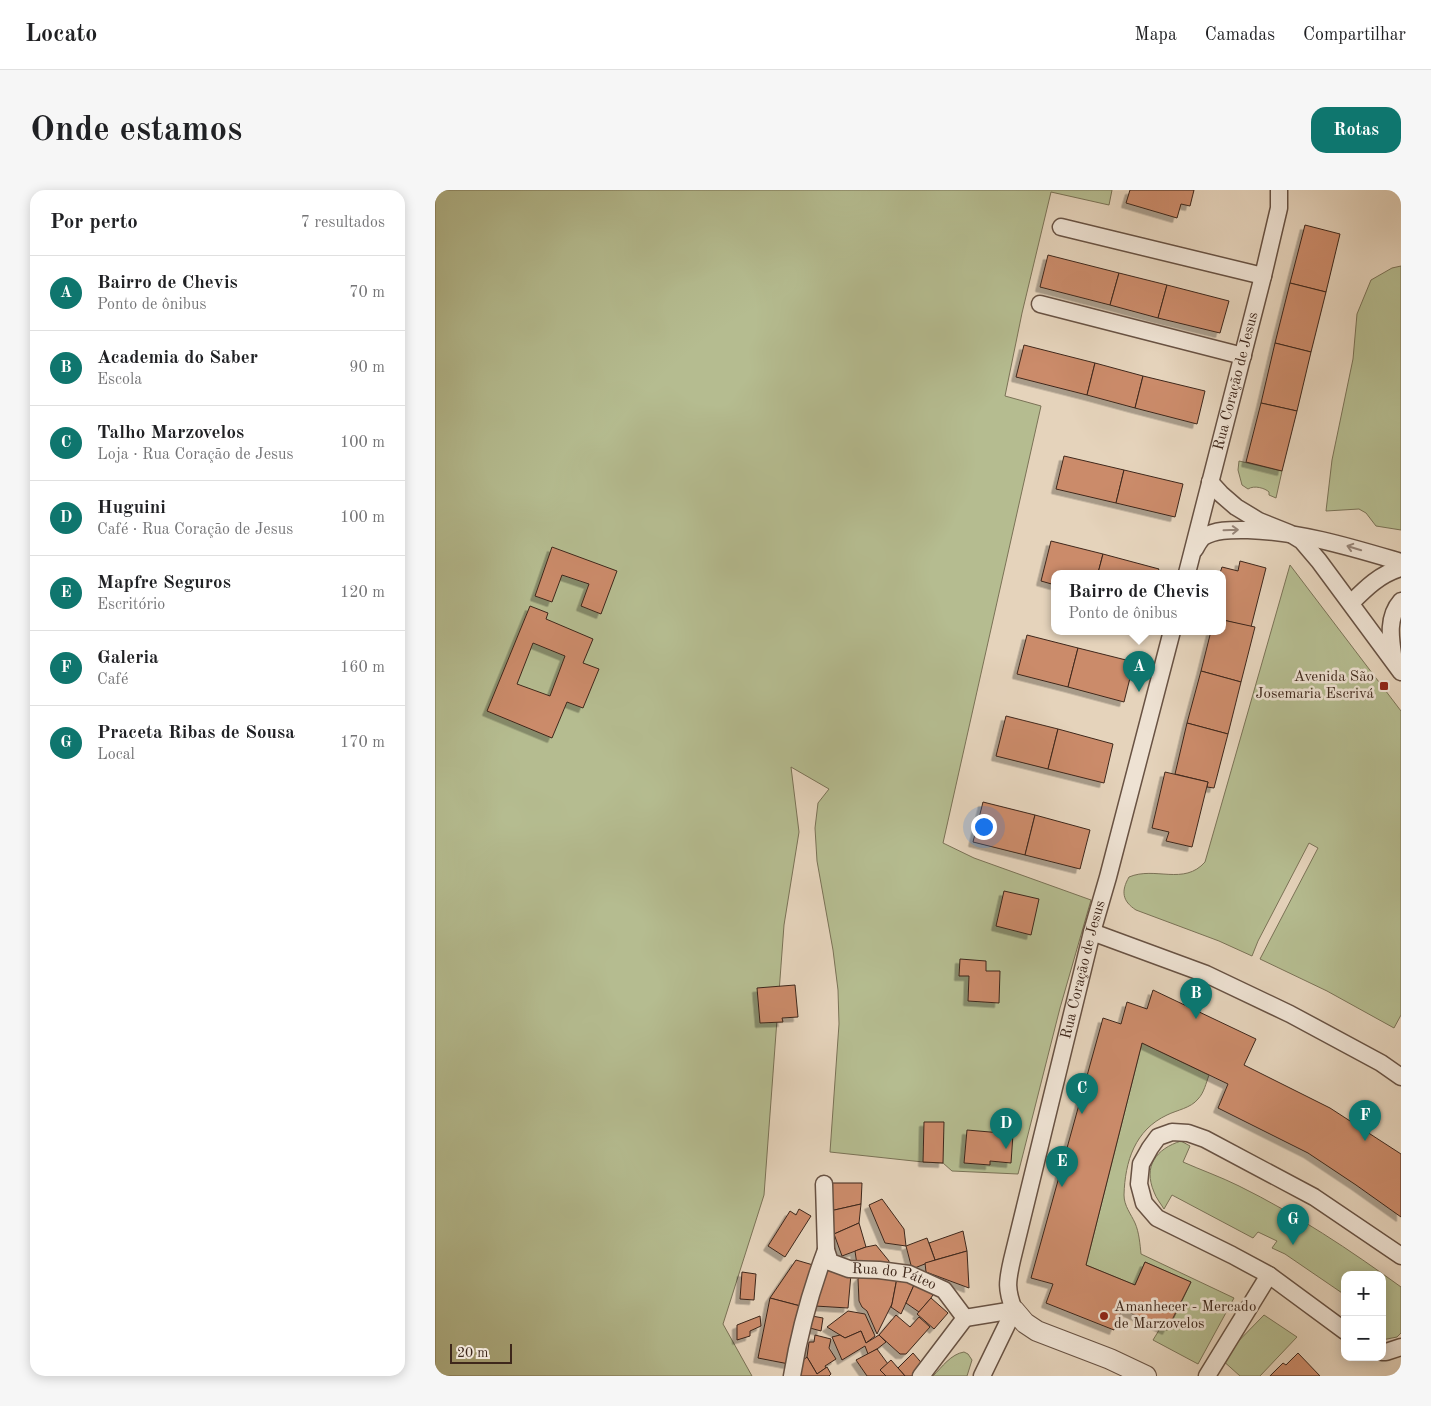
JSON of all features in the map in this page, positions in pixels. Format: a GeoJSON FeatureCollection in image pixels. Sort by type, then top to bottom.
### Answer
{"type":"FeatureCollection","features":[{"type":"Feature","properties":{"kind":"street","name":"Rua Coração de Jesus"},"geometry":{"type":"LineString","coordinates":[[1188,570],[1263,276],[1279,208],[1279,190]]}},
{"type":"Feature","properties":{"kind":"street"},"geometry":{"type":"LineString","coordinates":[[1061,226],[1263,276]]}},
{"type":"Feature","properties":{"kind":"street"},"geometry":{"type":"LineString","coordinates":[[1041,304],[1243,356]]}},
{"type":"Feature","properties":{"kind":"street"},"geometry":{"type":"LineString","coordinates":[[1210,482],[1236,507],[1259,521],[1289,533],[1302,541],[1351,603],[1397,668]]}},
{"type":"Feature","properties":{"kind":"street"},"geometry":{"type":"LineString","coordinates":[[1192,553],[1202,538],[1221,531],[1244,530],[1289,533],[1339,544],[1401,562]]}},
{"type":"Feature","properties":{"kind":"street"},"geometry":{"type":"LineString","coordinates":[[1351,603],[1369,585],[1388,572],[1401,568]]}},
{"type":"Feature","properties":{"kind":"street"},"geometry":{"type":"LineString","coordinates":[[1397,668],[1390,632],[1395,607],[1401,601]]}},
{"type":"Feature","properties":{"kind":"street","name":"Rua Coração de Jesus"},"geometry":{"type":"LineString","coordinates":[[1014,1310],[1007,1280],[1092,932],[1109,877],[1171,635]]}},
{"type":"Feature","properties":{"kind":"street"},"geometry":{"type":"LineString","coordinates":[[1092,932],[1215,978],[1290,1014],[1381,1063],[1401,1077]]}},
{"type":"Feature","properties":{"kind":"street"},"geometry":{"type":"LineString","coordinates":[[1341,1328],[1269,1275],[1157,1218],[1144,1203],[1139,1184],[1141,1164],[1159,1137],[1172,1132],[1188,1133],[1205,1139],[1314,1197],[1401,1256]]}},
{"type":"Feature","properties":{"kind":"street"},"geometry":{"type":"LineString","coordinates":[[792,1376],[797,1348],[826,1250],[824,1184]]}},
{"type":"Feature","properties":{"kind":"street","name":"Rua do Páteo"},"geometry":{"type":"LineString","coordinates":[[826,1250],[831,1262],[849,1269],[909,1274],[944,1290],[965,1318]]}},
{"type":"Feature","properties":{"kind":"street"},"geometry":{"type":"LineString","coordinates":[[1207,1376],[1269,1275]]}},
{"type":"Feature","properties":{"kind":"street"},"geometry":{"type":"LineString","coordinates":[[921,1376],[965,1318],[1014,1310]]}},
{"type":"Feature","properties":{"kind":"street"},"geometry":{"type":"LineString","coordinates":[[982,1376],[1014,1310]]}},
{"type":"Feature","properties":{"kind":"street"},"geometry":{"type":"LineString","coordinates":[[1014,1310],[1025,1323],[1037,1331],[1110,1359],[1146,1376]]}},
{"type":"Feature","properties":{"kind":"street"},"geometry":{"type":"LineString","coordinates":[[1386,1352],[1401,1347]]}},
{"type":"Feature","properties":{"kind":"green space"},"geometry":{"type":"Polygon","coordinates":[[[435,190],[1112,190],[1109,205],[1051,192],[1022,313],[1005,396],[1041,406],[943,843],[974,858],[1091,900],[1060,1008],[1018,1174],[952,1171],[943,1163],[830,1152],[839,1024],[838,990],[817,861],[815,828],[818,803],[829,789],[791,767],[799,832],[784,925],[764,1195],[723,1324],[752,1376],[435,1376],[435,190]]]}},
{"type":"Feature","properties":{"kind":"green space"},"geometry":{"type":"Polygon","coordinates":[[[1401,266],[1401,530],[1376,526],[1366,513],[1359,509],[1326,511],[1332,460],[1353,359],[1357,314],[1371,280],[1392,268],[1401,266]]]}},
{"type":"Feature","properties":{"kind":"green space"},"geometry":{"type":"Polygon","coordinates":[[[1239,461],[1282,471],[1276,498],[1269,495],[1269,492],[1262,488],[1253,487],[1248,489],[1242,485],[1238,470],[1239,461]]]}},
{"type":"Feature","properties":{"kind":"green space"},"geometry":{"type":"Polygon","coordinates":[[[1290,565],[1401,711],[1401,1015],[1394,1028],[1327,991],[1260,959],[1318,848],[1309,843],[1252,956],[1219,941],[1136,910],[1131,907],[1124,895],[1129,877],[1149,873],[1188,873],[1197,869],[1205,862],[1290,565]]]}},
{"type":"Feature","properties":{"kind":"green space"},"geometry":{"type":"Polygon","coordinates":[[[1142,1043],[1209,1075],[1202,1094],[1195,1102],[1156,1121],[1140,1138],[1130,1159],[1124,1195],[1126,1206],[1135,1223],[1141,1254],[1234,1298],[1198,1364],[1153,1340],[1161,1327],[1168,1330],[1191,1282],[1145,1262],[1135,1285],[1086,1265],[1142,1043]]]}},
{"type":"Feature","properties":{"kind":"green space"},"geometry":{"type":"Polygon","coordinates":[[[1181,1141],[1190,1146],[1183,1162],[1232,1183],[1281,1208],[1378,1271],[1341,1271],[1341,1292],[1285,1254],[1272,1248],[1277,1241],[1258,1232],[1253,1238],[1172,1195],[1164,1209],[1156,1196],[1150,1174],[1154,1160],[1172,1144],[1181,1141]]]}},
{"type":"Feature","properties":{"kind":"green space"},"geometry":{"type":"Polygon","coordinates":[[[1386,1277],[1401,1287],[1401,1333],[1397,1337],[1386,1339],[1386,1277]]]}},
{"type":"Feature","properties":{"kind":"green space"},"geometry":{"type":"Polygon","coordinates":[[[1264,1315],[1297,1337],[1260,1376],[1240,1376],[1221,1359],[1264,1315]]]}},
{"type":"Feature","properties":{"kind":"green space"},"geometry":{"type":"Polygon","coordinates":[[[964,1352],[972,1360],[967,1376],[933,1376],[951,1358],[964,1352]]]}},
{"type":"Feature","properties":{"kind":"building"},"geometry":{"type":"Polygon","coordinates":[[[1130,190],[1194,190],[1190,206],[1181,204],[1177,218],[1126,203],[1130,190]]]}},
{"type":"Feature","properties":{"kind":"building"},"geometry":{"type":"Polygon","coordinates":[[[1305,225],[1340,234],[1326,292],[1290,283],[1305,225]]]}},
{"type":"Feature","properties":{"kind":"building"},"geometry":{"type":"Polygon","coordinates":[[[1048,255],[1119,273],[1110,305],[1040,287],[1048,255]]]}},
{"type":"Feature","properties":{"kind":"building"},"geometry":{"type":"Polygon","coordinates":[[[1119,273],[1167,285],[1158,318],[1110,305],[1119,273]]]}},
{"type":"Feature","properties":{"kind":"building"},"geometry":{"type":"Polygon","coordinates":[[[1290,283],[1326,292],[1311,352],[1275,343],[1290,283]]]}},
{"type":"Feature","properties":{"kind":"building"},"geometry":{"type":"Polygon","coordinates":[[[1167,285],[1229,301],[1220,333],[1158,318],[1167,285]]]}},
{"type":"Feature","properties":{"kind":"building"},"geometry":{"type":"Polygon","coordinates":[[[1275,343],[1311,352],[1297,411],[1261,403],[1275,343]]]}},
{"type":"Feature","properties":{"kind":"building"},"geometry":{"type":"Polygon","coordinates":[[[1024,345],[1095,363],[1087,395],[1016,377],[1024,345]]]}},
{"type":"Feature","properties":{"kind":"building"},"geometry":{"type":"Polygon","coordinates":[[[1095,363],[1143,376],[1135,408],[1087,395],[1095,363]]]}},
{"type":"Feature","properties":{"kind":"building"},"geometry":{"type":"Polygon","coordinates":[[[1143,376],[1205,391],[1197,424],[1135,408],[1143,376]]]}},
{"type":"Feature","properties":{"kind":"building"},"geometry":{"type":"Polygon","coordinates":[[[1261,403],[1297,411],[1282,471],[1246,462],[1261,403]]]}},
{"type":"Feature","properties":{"kind":"building"},"geometry":{"type":"Polygon","coordinates":[[[1064,456],[1124,470],[1116,503],[1056,489],[1064,456]]]}},
{"type":"Feature","properties":{"kind":"building"},"geometry":{"type":"Polygon","coordinates":[[[1124,470],[1183,484],[1175,517],[1116,503],[1124,470]]]}},
{"type":"Feature","properties":{"kind":"building"},"geometry":{"type":"Polygon","coordinates":[[[1051,541],[1103,554],[1099,570],[1051,570],[1051,584],[1041,581],[1051,541]]]}},
{"type":"Feature","properties":{"kind":"building"},"geometry":{"type":"Polygon","coordinates":[[[552,547],[617,571],[601,614],[581,606],[589,584],[562,575],[552,602],[535,596],[552,547]]]}},
{"type":"Feature","properties":{"kind":"building"},"geometry":{"type":"Polygon","coordinates":[[[1103,554],[1159,569],[1158,570],[1099,570],[1103,554]]]}},
{"type":"Feature","properties":{"kind":"building"},"geometry":{"type":"Polygon","coordinates":[[[1240,561],[1266,568],[1251,627],[1226,621],[1226,570],[1221,570],[1222,567],[1238,571],[1240,561]]]}},
{"type":"Feature","properties":{"kind":"building"},"geometry":{"type":"Polygon","coordinates":[[[530,606],[548,613],[546,619],[593,639],[583,663],[599,669],[583,708],[567,702],[552,738],[487,711],[530,606]],[[533,643],[517,684],[550,696],[565,656],[533,643]]]}},
{"type":"Feature","properties":{"kind":"building"},"geometry":{"type":"Polygon","coordinates":[[[1226,621],[1255,627],[1241,682],[1201,671],[1210,635],[1226,635],[1226,621]]]}},
{"type":"Feature","properties":{"kind":"building"},"geometry":{"type":"Polygon","coordinates":[[[1027,635],[1078,648],[1068,687],[1017,674],[1027,635]]]}},
{"type":"Feature","properties":{"kind":"building"},"geometry":{"type":"Polygon","coordinates":[[[1078,648],[1134,662],[1124,702],[1068,687],[1078,648]]]}},
{"type":"Feature","properties":{"kind":"building"},"geometry":{"type":"Polygon","coordinates":[[[1201,671],[1241,682],[1228,734],[1187,723],[1201,671]]]}},
{"type":"Feature","properties":{"kind":"building"},"geometry":{"type":"Polygon","coordinates":[[[1006,716],[1058,729],[1048,769],[996,756],[1006,716]]]}},
{"type":"Feature","properties":{"kind":"building"},"geometry":{"type":"Polygon","coordinates":[[[1187,723],[1228,734],[1214,788],[1207,787],[1208,782],[1175,774],[1187,723]]]}},
{"type":"Feature","properties":{"kind":"building"},"geometry":{"type":"Polygon","coordinates":[[[1058,729],[1113,744],[1104,783],[1048,769],[1058,729]]]}},
{"type":"Feature","properties":{"kind":"building"},"geometry":{"type":"Polygon","coordinates":[[[1165,772],[1208,782],[1192,847],[1166,841],[1169,832],[1152,828],[1165,772]]]}},
{"type":"Feature","properties":{"kind":"building"},"geometry":{"type":"Polygon","coordinates":[[[983,802],[1035,815],[1025,855],[973,842],[983,802]]]}},
{"type":"Feature","properties":{"kind":"building"},"geometry":{"type":"Polygon","coordinates":[[[1035,815],[1090,830],[1080,869],[1025,855],[1035,815]]]}},
{"type":"Feature","properties":{"kind":"building"},"geometry":{"type":"Polygon","coordinates":[[[1004,891],[1039,899],[1031,935],[996,926],[1004,891]]]}},
{"type":"Feature","properties":{"kind":"building"},"geometry":{"type":"Polygon","coordinates":[[[960,959],[986,961],[986,971],[1000,971],[999,1003],[968,1001],[969,976],[959,976],[960,959]]]}},
{"type":"Feature","properties":{"kind":"building"},"geometry":{"type":"Polygon","coordinates":[[[795,985],[798,1017],[782,1018],[783,1022],[760,1023],[757,988],[795,985]]]}},
{"type":"Feature","properties":{"kind":"building"},"geometry":{"type":"Polygon","coordinates":[[[1153,990],[1256,1039],[1244,1065],[1330,1108],[1401,1154],[1401,1217],[1308,1153],[1218,1108],[1228,1084],[1142,1043],[1086,1265],[1135,1285],[1145,1262],[1191,1282],[1167,1330],[1122,1309],[1114,1330],[1046,1303],[1053,1284],[1031,1278],[1103,1018],[1121,1024],[1127,1002],[1147,1009],[1153,990]]]}},
{"type":"Feature","properties":{"kind":"building"},"geometry":{"type":"Polygon","coordinates":[[[924,1122],[944,1122],[943,1163],[923,1162],[924,1122]]]}},
{"type":"Feature","properties":{"kind":"building"},"geometry":{"type":"Polygon","coordinates":[[[967,1130],[1013,1134],[1011,1163],[990,1161],[990,1165],[964,1163],[967,1130]]]}},
{"type":"Feature","properties":{"kind":"building"},"geometry":{"type":"Polygon","coordinates":[[[832,1183],[862,1183],[861,1204],[830,1211],[832,1183]]]}},
{"type":"Feature","properties":{"kind":"building"},"geometry":{"type":"Polygon","coordinates":[[[882,1199],[904,1229],[906,1246],[885,1243],[869,1205],[882,1199]]]}},
{"type":"Feature","properties":{"kind":"building"},"geometry":{"type":"Polygon","coordinates":[[[861,1204],[859,1223],[834,1234],[830,1211],[861,1204]]]}},
{"type":"Feature","properties":{"kind":"building"},"geometry":{"type":"Polygon","coordinates":[[[799,1209],[811,1216],[785,1257],[768,1246],[790,1211],[796,1215],[799,1209]]]}},
{"type":"Feature","properties":{"kind":"building"},"geometry":{"type":"Polygon","coordinates":[[[859,1223],[866,1247],[842,1256],[834,1234],[859,1223]]]}},
{"type":"Feature","properties":{"kind":"building"},"geometry":{"type":"Polygon","coordinates":[[[963,1231],[967,1251],[935,1260],[929,1243],[963,1231]]]}},
{"type":"Feature","properties":{"kind":"building"},"geometry":{"type":"Polygon","coordinates":[[[927,1238],[935,1260],[912,1269],[906,1246],[927,1238]]]}},
{"type":"Feature","properties":{"kind":"building"},"geometry":{"type":"Polygon","coordinates":[[[876,1245],[889,1261],[888,1271],[857,1265],[855,1251],[876,1245]]]}},
{"type":"Feature","properties":{"kind":"building"},"geometry":{"type":"Polygon","coordinates":[[[967,1251],[969,1288],[926,1272],[925,1263],[967,1251]]]}},
{"type":"Feature","properties":{"kind":"building"},"geometry":{"type":"Polygon","coordinates":[[[796,1260],[820,1267],[808,1308],[770,1298],[796,1260]]]}},
{"type":"Feature","properties":{"kind":"building"},"geometry":{"type":"Polygon","coordinates":[[[826,1269],[851,1274],[848,1308],[815,1306],[826,1269]]]}},
{"type":"Feature","properties":{"kind":"building"},"geometry":{"type":"Polygon","coordinates":[[[742,1272],[756,1274],[754,1300],[740,1299],[742,1272]]]}},
{"type":"Feature","properties":{"kind":"building"},"geometry":{"type":"Polygon","coordinates":[[[862,1274],[897,1278],[892,1304],[877,1334],[867,1311],[859,1301],[858,1279],[862,1274]]]}},
{"type":"Feature","properties":{"kind":"building"},"geometry":{"type":"Polygon","coordinates":[[[897,1278],[914,1285],[901,1314],[891,1307],[897,1278]]]}},
{"type":"Feature","properties":{"kind":"building"},"geometry":{"type":"Polygon","coordinates":[[[914,1285],[934,1293],[919,1312],[906,1303],[914,1285]]]}},
{"type":"Feature","properties":{"kind":"building"},"geometry":{"type":"Polygon","coordinates":[[[770,1298],[808,1308],[794,1365],[758,1358],[770,1298]]]}},
{"type":"Feature","properties":{"kind":"building"},"geometry":{"type":"Polygon","coordinates":[[[931,1298],[948,1313],[934,1329],[917,1314],[931,1298]]]}},
{"type":"Feature","properties":{"kind":"building"},"geometry":{"type":"Polygon","coordinates":[[[848,1311],[865,1314],[875,1336],[866,1343],[861,1331],[845,1338],[827,1327],[848,1311]]]}},
{"type":"Feature","properties":{"kind":"building"},"geometry":{"type":"Polygon","coordinates":[[[896,1315],[910,1327],[919,1317],[930,1327],[906,1354],[900,1354],[879,1335],[896,1315]]]}},
{"type":"Feature","properties":{"kind":"building"},"geometry":{"type":"Polygon","coordinates":[[[760,1316],[761,1326],[750,1331],[750,1336],[737,1340],[737,1325],[760,1316]]]}},
{"type":"Feature","properties":{"kind":"building"},"geometry":{"type":"Polygon","coordinates":[[[812,1316],[823,1318],[821,1331],[810,1328],[812,1316]]]}},
{"type":"Feature","properties":{"kind":"building"},"geometry":{"type":"Polygon","coordinates":[[[861,1331],[866,1343],[879,1335],[886,1342],[868,1354],[865,1346],[842,1360],[832,1337],[840,1335],[845,1338],[861,1331]]]}},
{"type":"Feature","properties":{"kind":"building"},"geometry":{"type":"Polygon","coordinates":[[[815,1335],[831,1339],[829,1348],[836,1359],[817,1374],[807,1357],[809,1342],[814,1342],[815,1335]]]}},
{"type":"Feature","properties":{"kind":"building"},"geometry":{"type":"Polygon","coordinates":[[[877,1349],[888,1364],[880,1370],[886,1376],[867,1376],[856,1360],[877,1349]]]}},
{"type":"Feature","properties":{"kind":"building"},"geometry":{"type":"Polygon","coordinates":[[[913,1353],[925,1367],[915,1376],[905,1376],[898,1368],[913,1353]]]}},
{"type":"Feature","properties":{"kind":"building"},"geometry":{"type":"Polygon","coordinates":[[[1298,1353],[1320,1376],[1270,1376],[1283,1363],[1286,1365],[1298,1353]]]}},
{"type":"Feature","properties":{"kind":"building"},"geometry":{"type":"Polygon","coordinates":[[[807,1357],[817,1374],[827,1367],[831,1374],[829,1376],[800,1376],[802,1361],[807,1357]]]}},
{"type":"Feature","properties":{"kind":"building"},"geometry":{"type":"Polygon","coordinates":[[[891,1360],[905,1376],[886,1376],[880,1370],[891,1360]]]}},
{"type":"Feature","properties":{"kind":"place","name":"Avenida São Josemaria Escrivá"},"geometry":{"type":"Point","coordinates":[1384,686]}},
{"type":"Feature","properties":{"kind":"place","name":"Bairro de Chevis"},"geometry":{"type":"Point","coordinates":[1139,692]}},
{"type":"Feature","properties":{"kind":"place","name":"Academia do Saber"},"geometry":{"type":"Point","coordinates":[1196,1019]}},
{"type":"Feature","properties":{"kind":"place","name":"Talho Marzovelos"},"geometry":{"type":"Point","coordinates":[1082,1114]}},
{"type":"Feature","properties":{"kind":"place","name":"Galeria"},"geometry":{"type":"Point","coordinates":[1365,1141]}},
{"type":"Feature","properties":{"kind":"place","name":"Huguini"},"geometry":{"type":"Point","coordinates":[1006,1149]}},
{"type":"Feature","properties":{"kind":"place","name":"Mapfre Seguros"},"geometry":{"type":"Point","coordinates":[1062,1187]}},
{"type":"Feature","properties":{"kind":"place","name":"Praceta Ribas de Sousa"},"geometry":{"type":"Point","coordinates":[1293,1245]}},
{"type":"Feature","properties":{"kind":"place","name":"Amanhecer - Mercado de Marzovelos"},"geometry":{"type":"Point","coordinates":[1104,1316]}}]}
